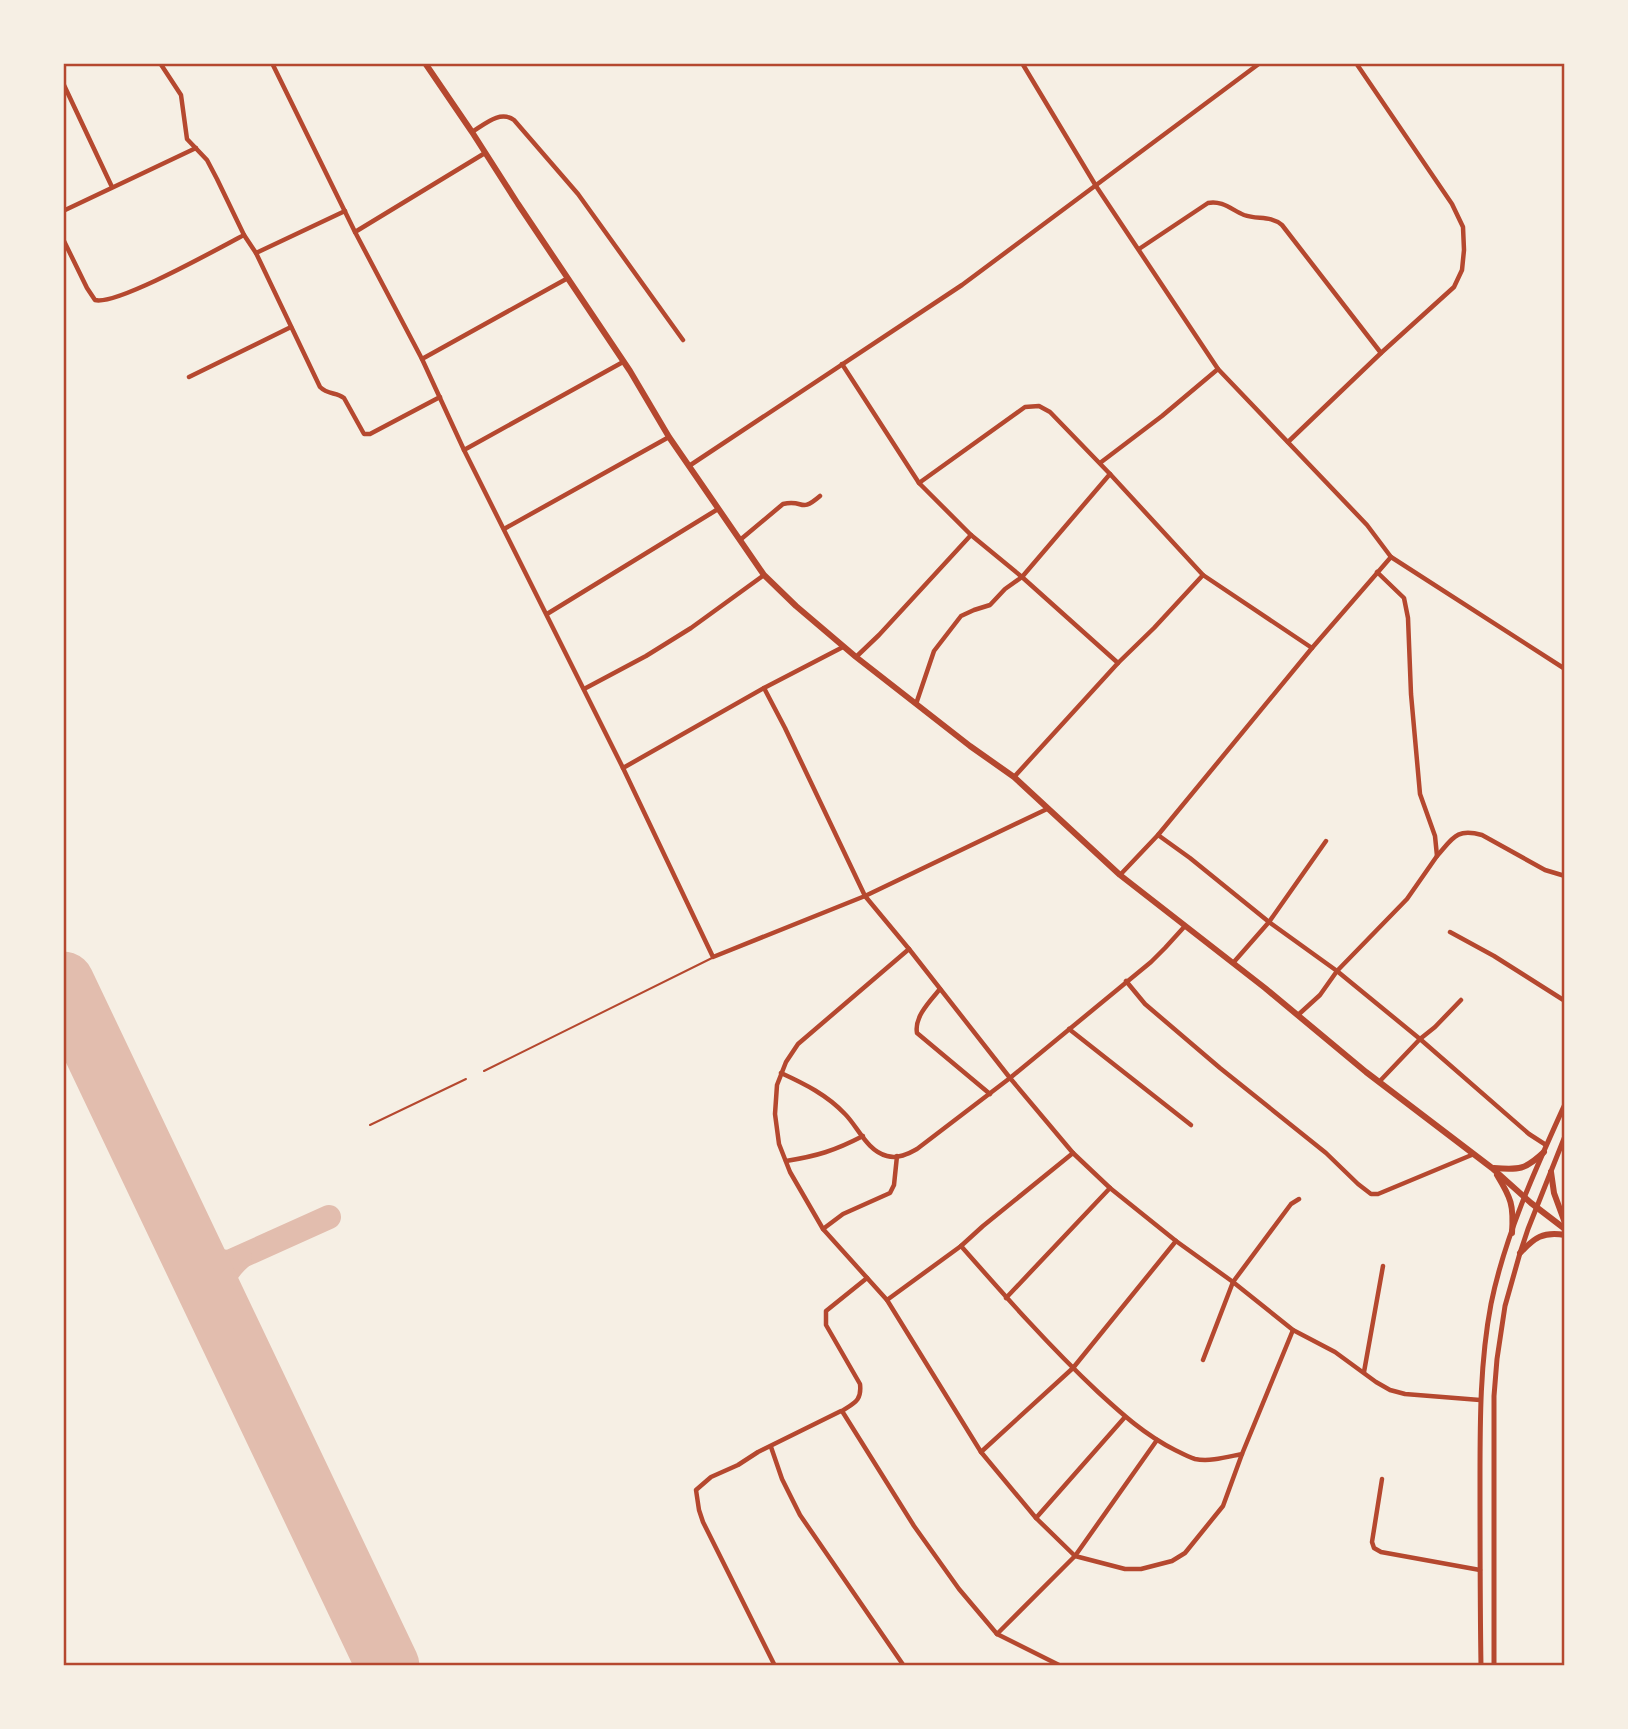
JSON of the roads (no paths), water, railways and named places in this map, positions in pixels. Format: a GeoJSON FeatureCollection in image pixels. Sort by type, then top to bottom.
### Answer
{"type":"FeatureCollection","features":[{"type":"Feature","properties":{"kind":"main road"},"geometry":{"type":"LineString","coordinates":[[425,63],[630,371],[669,437],[764,575],[856,657],[1014,778],[1120,875],[1186,925],[1379,1082],[1492,1168],[1565,1229]]}},
{"type":"Feature","properties":{"kind":"main road"},"geometry":{"type":"LineString","coordinates":[[1492,1168],[1524,1167],[1532,1163],[1545,1148]]}},
{"type":"Feature","properties":{"kind":"main road"},"geometry":{"type":"LineString","coordinates":[[1492,1168],[1511,1202],[1512,1233]]}},
{"type":"Feature","properties":{"kind":"main road"},"geometry":{"type":"LineString","coordinates":[[1551,1172],[1554,1194],[1565,1223]]}},
{"type":"Feature","properties":{"kind":"main road"},"geometry":{"type":"LineString","coordinates":[[1520,1253],[1535,1238],[1550,1234],[1565,1235]]}},
{"type":"Feature","properties":{"kind":"street"},"geometry":{"type":"LineString","coordinates":[[160,63],[181,95],[187,139],[206,160],[217,179],[243,235],[256,253],[320,387],[329,394],[344,398],[364,434],[370,434],[440,397]]}},
{"type":"Feature","properties":{"kind":"street"},"geometry":{"type":"LineString","coordinates":[[272,63],[355,232],[422,359],[713,957],[865,896],[1047,809]]}},
{"type":"Feature","properties":{"kind":"street"},"geometry":{"type":"LineString","coordinates":[[1023,63],[1096,186],[1218,369],[1367,525],[1391,557],[1565,668]]}},
{"type":"Feature","properties":{"kind":"street"},"geometry":{"type":"LineString","coordinates":[[689,466],[962,285],[1260,63]]}},
{"type":"Feature","properties":{"kind":"street"},"geometry":{"type":"LineString","coordinates":[[1288,442],[1454,287],[1462,270],[1463,227],[1452,204],[1356,63]]}},
{"type":"Feature","properties":{"kind":"street"},"geometry":{"type":"LineString","coordinates":[[63,83],[112,187]]}},
{"type":"Feature","properties":{"kind":"street"},"geometry":{"type":"LineString","coordinates":[[472,132],[501,115],[508,115],[514,120],[579,194],[684,340]]}},
{"type":"Feature","properties":{"kind":"street"},"geometry":{"type":"LineString","coordinates":[[63,211],[196,148]]}},
{"type":"Feature","properties":{"kind":"street"},"geometry":{"type":"LineString","coordinates":[[355,232],[486,152]]}},
{"type":"Feature","properties":{"kind":"street"},"geometry":{"type":"LineString","coordinates":[[1139,249],[1215,201],[1246,216],[1275,219],[1381,353]]}},
{"type":"Feature","properties":{"kind":"street"},"geometry":{"type":"LineString","coordinates":[[256,253],[345,211]]}},
{"type":"Feature","properties":{"kind":"street"},"geometry":{"type":"LineString","coordinates":[[63,239],[87,288],[95,300],[101,302],[139,288],[243,235]]}},
{"type":"Feature","properties":{"kind":"street"},"geometry":{"type":"LineString","coordinates":[[422,359],[568,278]]}},
{"type":"Feature","properties":{"kind":"street"},"geometry":{"type":"LineString","coordinates":[[189,377],[290,327]]}},
{"type":"Feature","properties":{"kind":"street"},"geometry":{"type":"LineString","coordinates":[[464,450],[622,362]]}},
{"type":"Feature","properties":{"kind":"street"},"geometry":{"type":"LineString","coordinates":[[842,364],[919,483],[971,534],[1118,663]]}},
{"type":"Feature","properties":{"kind":"street"},"geometry":{"type":"LineString","coordinates":[[1100,463],[1218,369]]}},
{"type":"Feature","properties":{"kind":"street"},"geometry":{"type":"LineString","coordinates":[[919,483],[1026,407],[1039,406],[1050,412],[1100,463],[1203,575],[1312,648]]}},
{"type":"Feature","properties":{"kind":"street"},"geometry":{"type":"LineString","coordinates":[[504,528],[669,437]]}},
{"type":"Feature","properties":{"kind":"street"},"geometry":{"type":"LineString","coordinates":[[916,704],[934,651],[961,616],[990,605],[1005,589],[1022,577],[1110,474]]}},
{"type":"Feature","properties":{"kind":"street"},"geometry":{"type":"LineString","coordinates":[[740,540],[783,504],[791,502],[809,506],[820,496]]}},
{"type":"Feature","properties":{"kind":"street"},"geometry":{"type":"LineString","coordinates":[[547,614],[719,509]]}},
{"type":"Feature","properties":{"kind":"street"},"geometry":{"type":"LineString","coordinates":[[856,657],[880,635],[971,534]]}},
{"type":"Feature","properties":{"kind":"street"},"geometry":{"type":"LineString","coordinates":[[1120,875],[1158,835],[1391,557]]}},
{"type":"Feature","properties":{"kind":"street"},"geometry":{"type":"LineString","coordinates":[[1377,572],[1404,598],[1408,618],[1410,694],[1420,794],[1434,836],[1437,856]]}},
{"type":"Feature","properties":{"kind":"street"},"geometry":{"type":"LineString","coordinates":[[584,689],[691,628],[764,575]]}},
{"type":"Feature","properties":{"kind":"street"},"geometry":{"type":"LineString","coordinates":[[1014,778],[1118,663],[1203,575]]}},
{"type":"Feature","properties":{"kind":"street"},"geometry":{"type":"LineString","coordinates":[[623,768],[844,646]]}},
{"type":"Feature","properties":{"kind":"street"},"geometry":{"type":"LineString","coordinates":[[764,688],[865,896],[1073,1153],[1110,1188],[1293,1330],[1335,1352],[1376,1382],[1405,1394],[1480,1400]]}},
{"type":"Feature","properties":{"kind":"street"},"geometry":{"type":"LineString","coordinates":[[1298,1015],[1320,995],[1336,971],[1407,899],[1455,835],[1472,832],[1482,835],[1545,870],[1565,876]]}},
{"type":"Feature","properties":{"kind":"street"},"geometry":{"type":"LineString","coordinates":[[1158,835],[1336,971],[1545,1148]]}},
{"type":"Feature","properties":{"kind":"street"},"geometry":{"type":"LineString","coordinates":[[1232,963],[1269,922],[1326,841]]}},
{"type":"Feature","properties":{"kind":"street"},"geometry":{"type":"LineString","coordinates":[[781,1073],[815,1090],[846,1115],[873,1148],[885,1156],[909,1154],[1010,1078],[1165,948],[1186,925]]}},
{"type":"Feature","properties":{"kind":"street"},"geometry":{"type":"LineString","coordinates":[[1450,932],[1565,1001]]}},
{"type":"Feature","properties":{"kind":"street"},"geometry":{"type":"LineString","coordinates":[[909,949],[798,1044],[786,1062],[777,1085],[775,1114],[779,1144],[790,1172],[823,1229],[887,1300],[981,1452],[1036,1518],[1075,1556],[1125,1569],[1141,1569],[1172,1561],[1185,1553],[1223,1506],[1293,1330]]}},
{"type":"Feature","properties":{"kind":"street"},"geometry":{"type":"LineString","coordinates":[[1126,981],[1145,1004],[1326,1153],[1371,1194],[1378,1194],[1474,1154]]}},
{"type":"Feature","properties":{"kind":"street"},"geometry":{"type":"LineString","coordinates":[[940,989],[925,1007],[917,1024],[917,1033],[990,1094]]}},
{"type":"Feature","properties":{"kind":"street"},"geometry":{"type":"LineString","coordinates":[[1379,1082],[1461,1000]]}},
{"type":"Feature","properties":{"kind":"street"},"geometry":{"type":"LineString","coordinates":[[1069,1029],[1191,1125]]}},
{"type":"Feature","properties":{"kind":"street"},"geometry":{"type":"LineString","coordinates":[[1481,1666],[1481,1374],[1492,1303],[1512,1233],[1565,1104]]}},
{"type":"Feature","properties":{"kind":"street"},"geometry":{"type":"LineString","coordinates":[[786,1161],[814,1157],[863,1136]]}},
{"type":"Feature","properties":{"kind":"street"},"geometry":{"type":"LineString","coordinates":[[1494,1666],[1494,1385],[1505,1306],[1520,1253],[1565,1136]]}},
{"type":"Feature","properties":{"kind":"street"},"geometry":{"type":"LineString","coordinates":[[887,1300],[961,1246],[1073,1153]]}},
{"type":"Feature","properties":{"kind":"street"},"geometry":{"type":"LineString","coordinates":[[823,1229],[843,1214],[890,1193],[894,1185],[897,1157]]}},
{"type":"Feature","properties":{"kind":"street"},"geometry":{"type":"LineString","coordinates":[[1006,1298],[1110,1188]]}},
{"type":"Feature","properties":{"kind":"street"},"geometry":{"type":"LineString","coordinates":[[1203,1360],[1233,1282],[1292,1204],[1299,1199]]}},
{"type":"Feature","properties":{"kind":"street"},"geometry":{"type":"LineString","coordinates":[[981,1452],[1073,1368],[1176,1241]]}},
{"type":"Feature","properties":{"kind":"street"},"geometry":{"type":"LineString","coordinates":[[961,1246],[1073,1368],[1125,1417],[1157,1440],[1192,1458],[1220,1459],[1242,1454]]}},
{"type":"Feature","properties":{"kind":"street"},"geometry":{"type":"LineString","coordinates":[[1364,1372],[1383,1266]]}},
{"type":"Feature","properties":{"kind":"street"},"geometry":{"type":"LineString","coordinates":[[775,1666],[703,1522],[696,1490],[711,1476],[738,1465],[858,1400],[860,1384],[826,1325],[826,1311],[867,1278]]}},
{"type":"Feature","properties":{"kind":"street"},"geometry":{"type":"LineString","coordinates":[[842,1411],[929,1547],[959,1589],[997,1634],[1061,1666]]}},
{"type":"Feature","properties":{"kind":"street"},"geometry":{"type":"LineString","coordinates":[[1036,1518],[1125,1417]]}},
{"type":"Feature","properties":{"kind":"street"},"geometry":{"type":"LineString","coordinates":[[997,1634],[1075,1556],[1157,1440]]}},
{"type":"Feature","properties":{"kind":"street"},"geometry":{"type":"LineString","coordinates":[[771,1447],[782,1479],[800,1515],[904,1666]]}},
{"type":"Feature","properties":{"kind":"street"},"geometry":{"type":"LineString","coordinates":[[1382,1479],[1372,1542],[1374,1548],[1381,1552],[1480,1570]]}},
{"type":"Feature","properties":{"kind":"street"},"geometry":{"type":"LineString","coordinates":[[1480,1617],[1494,1616]]}},
{"type":"Feature","properties":{"kind":"street"},"geometry":{"type":"LineString","coordinates":[[1480,1641],[1494,1641]]}},
{"type":"Feature","properties":{"kind":"lane"},"geometry":{"type":"LineString","coordinates":[[484,1071],[713,957]]}},
{"type":"Feature","properties":{"kind":"lane"},"geometry":{"type":"LineString","coordinates":[[370,1125],[466,1079]]}}]}
